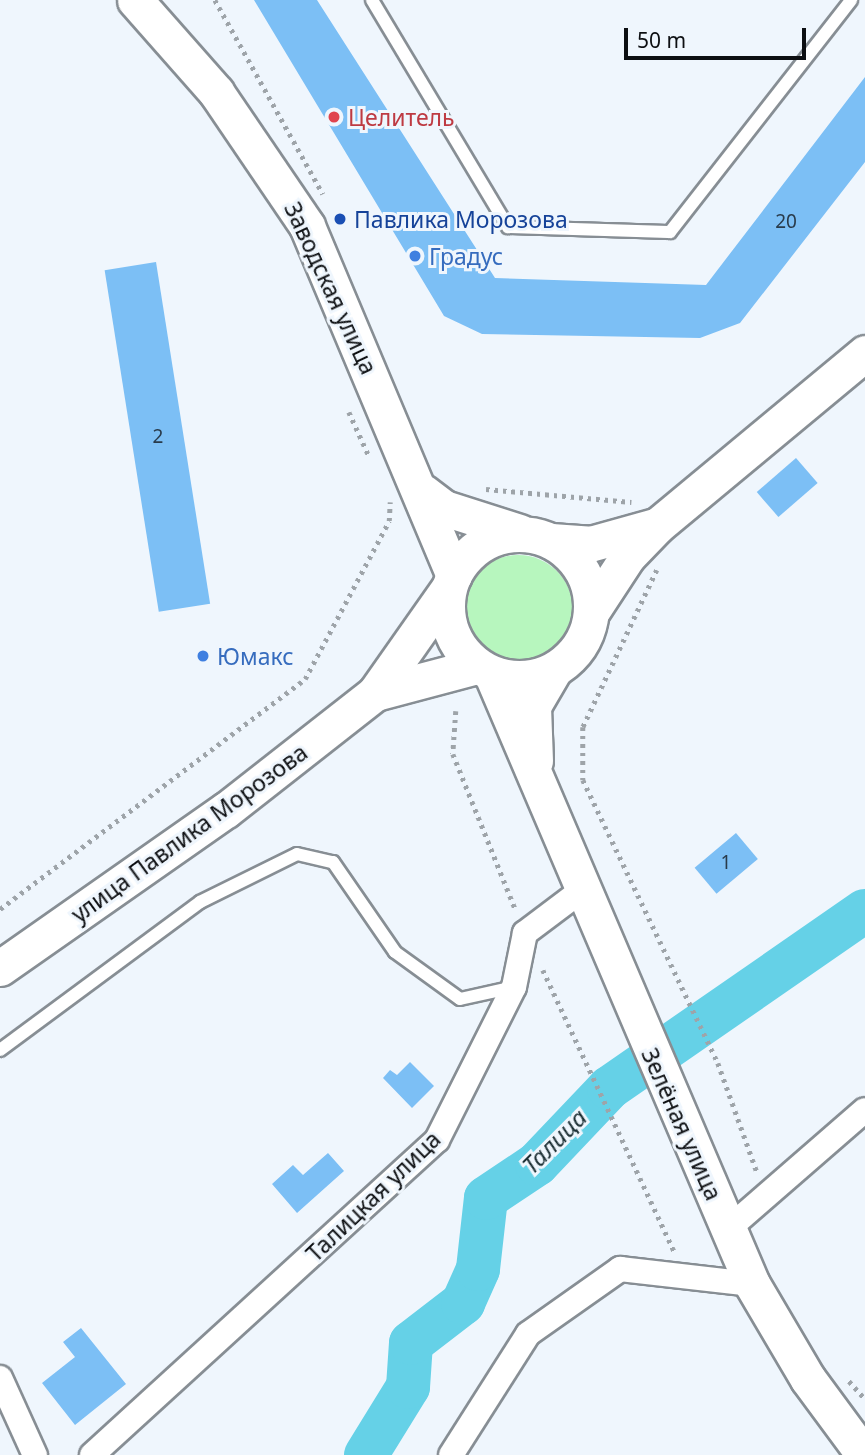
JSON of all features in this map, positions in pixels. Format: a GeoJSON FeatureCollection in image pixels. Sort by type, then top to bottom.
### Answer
{"type":"FeatureCollection","features":[{"type":"Feature","properties":{"kind":"main road","name":"Заводская улица"},"geometry":{"type":"LineString","coordinates":[[135,0],[216,92],[307,226],[423,492],[451,582]]}},
{"type":"Feature","properties":{"kind":"main road"},"geometry":{"type":"LineString","coordinates":[[538,775],[533,706],[554,670],[581,644],[592,611],[628,556],[656,528],[865,353]]}},
{"type":"Feature","properties":{"kind":"main road"},"geometry":{"type":"LineString","coordinates":[[423,492],[444,508],[485,525],[544,538],[584,573],[592,611]]}},
{"type":"Feature","properties":{"kind":"main road"},"geometry":{"type":"LineString","coordinates":[[375,693],[451,582],[483,543],[505,535],[590,544],[656,528]]}},
{"type":"Feature","properties":{"kind":"main road"},"geometry":{"type":"LineString","coordinates":[[451,582],[454,639],[485,670],[511,730],[538,775]]}},
{"type":"Feature","properties":{"kind":"main road"},"geometry":{"type":"LineString","coordinates":[[375,693],[485,670],[525,679],[554,670]]}},
{"type":"Feature","properties":{"kind":"main road","name":"улица Павлика Морозова"},"geometry":{"type":"LineString","coordinates":[[0,968],[226,810],[375,693]]}},
{"type":"Feature","properties":{"kind":"main road","name":"Зелёная улица"},"geometry":{"type":"LineString","coordinates":[[538,775],[582,890],[752,1284],[808,1379],[864,1455]]}},
{"type":"Feature","properties":{"kind":"street"},"geometry":{"type":"LineString","coordinates":[[525,933],[582,890]]}},
{"type":"Feature","properties":{"kind":"street","name":"Талицкая улица"},"geometry":{"type":"LineString","coordinates":[[92,1455],[437,1140],[514,987],[525,933]]}},
{"type":"Feature","properties":{"kind":"street"},"geometry":{"type":"LineString","coordinates":[[728,1229],[865,1110]]}},
{"type":"Feature","properties":{"kind":"street"},"geometry":{"type":"LineString","coordinates":[[451,1455],[528,1334],[620,1269],[752,1284]]}},
{"type":"Feature","properties":{"kind":"street"},"geometry":{"type":"LineString","coordinates":[[0,1378],[35,1455]]}},
{"type":"Feature","properties":{"kind":"lane"},"geometry":{"type":"LineString","coordinates":[[372,0],[508,227],[670,232],[851,0]]}},
{"type":"Feature","properties":{"kind":"lane"},"geometry":{"type":"LineString","coordinates":[[0,1050],[200,902],[297,853],[333,862],[395,952],[460,999],[514,987]]}},
{"type":"Feature","properties":{"kind":"path"},"geometry":{"type":"LineString","coordinates":[[215,0],[325,199]]}},
{"type":"Feature","properties":{"kind":"path"},"geometry":{"type":"LineString","coordinates":[[349,412],[375,469]]}},
{"type":"Feature","properties":{"kind":"path"},"geometry":{"type":"LineString","coordinates":[[476,488],[656,528],[583,727],[583,780],[718,1063],[762,1185]]}},
{"type":"Feature","properties":{"kind":"path"},"geometry":{"type":"LineString","coordinates":[[0,909],[306,679],[389,521],[385,492]]}},
{"type":"Feature","properties":{"kind":"path"},"geometry":{"type":"LineString","coordinates":[[456,711],[453,754],[525,933],[638,1179],[689,1278]]}},
{"type":"Feature","properties":{"kind":"path"},"geometry":{"type":"LineString","coordinates":[[838,1370],[865,1399]]}},
{"type":"Feature","properties":{"kind":"green space"},"geometry":{"type":"Polygon","coordinates":[[[518,555],[539,559],[557,571],[569,589],[573,610],[569,631],[557,649],[539,661],[518,665],[497,661],[479,649],[467,631],[463,610],[467,589],[479,571],[497,559],[518,555]]]}},
{"type":"Feature","properties":{"kind":"building"},"geometry":{"type":"Polygon","coordinates":[[[254,0],[317,0],[495,278],[706,285],[865,77],[865,162],[740,323],[700,338],[482,334],[444,316],[254,0]]]}},
{"type":"Feature","properties":{"kind":"building"},"geometry":{"type":"Polygon","coordinates":[[[156,262],[210,604],[159,612],[105,270],[156,262]]]}},
{"type":"Feature","properties":{"kind":"building"},"geometry":{"type":"Polygon","coordinates":[[[796,458],[818,483],[778,517],[757,492],[796,458]]]}},
{"type":"Feature","properties":{"kind":"building"},"geometry":{"type":"Polygon","coordinates":[[[736,833],[758,859],[716,894],[695,868],[736,833]]]}},
{"type":"Feature","properties":{"kind":"building"},"geometry":{"type":"Polygon","coordinates":[[[410,1062],[434,1086],[412,1108],[383,1078],[390,1070],[397,1075],[410,1062]]]}},
{"type":"Feature","properties":{"kind":"building"},"geometry":{"type":"Polygon","coordinates":[[[328,1153],[344,1171],[297,1213],[272,1184],[293,1165],[303,1175],[328,1153]]]}},
{"type":"Feature","properties":{"kind":"building"},"geometry":{"type":"Polygon","coordinates":[[[81,1328],[126,1384],[75,1425],[42,1383],[75,1357],[63,1342],[81,1328]]]}},
{"type":"Feature","properties":{"kind":"waterway","name":"Талица"},"geometry":{"type":"LineString","coordinates":[[366,1455],[408,1387],[411,1343],[463,1303],[478,1269],[486,1198],[537,1164],[609,1088],[865,911]]}},
{"type":"Feature","properties":{"kind":"place","name":"Целитель"},"geometry":{"type":"Point","coordinates":[334,117]}},
{"type":"Feature","properties":{"kind":"place","name":"Павлика Морозова"},"geometry":{"type":"Point","coordinates":[340,219]}},
{"type":"Feature","properties":{"kind":"place","name":"Градус"},"geometry":{"type":"Point","coordinates":[415,256]}},
{"type":"Feature","properties":{"kind":"place","name":"Юмакс"},"geometry":{"type":"Point","coordinates":[203,656]}}]}
